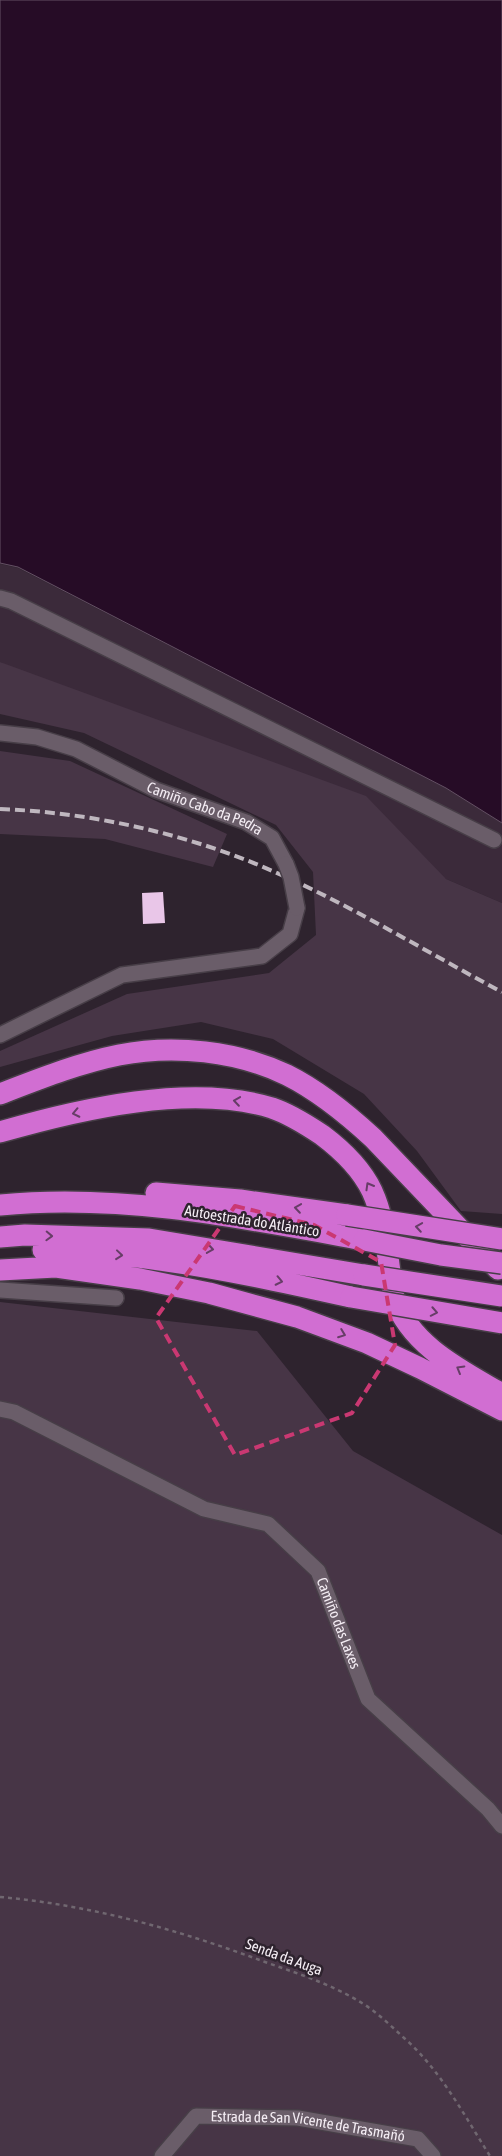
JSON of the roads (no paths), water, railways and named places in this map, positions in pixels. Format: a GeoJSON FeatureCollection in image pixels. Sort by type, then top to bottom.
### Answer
{"type":"FeatureCollection","features":[{"type":"Feature","properties":{"kind":"highway"},"geometry":{"type":"LineString","coordinates":[[0,1094],[54,1074],[120,1054],[167,1050],[187,1051],[221,1055],[262,1065],[288,1075],[351,1118],[373,1138],[502,1273]]}},
{"type":"Feature","properties":{"kind":"highway"},"geometry":{"type":"LineString","coordinates":[[0,1132],[32,1122],[112,1106],[176,1099],[232,1100],[273,1109],[292,1117],[310,1127],[346,1156],[362,1174],[372,1191],[383,1217],[394,1298],[411,1330],[443,1359],[502,1394]]}},
{"type":"Feature","properties":{"kind":"highway"},"geometry":{"type":"LineString","coordinates":[[0,1193],[91,1191],[240,1200],[502,1239]]}},
{"type":"Feature","properties":{"kind":"highway","name":"Autoestrada do Atlántico"},"geometry":{"type":"LineString","coordinates":[[0,1205],[44,1201],[139,1205],[247,1219],[441,1255],[502,1263]]}},
{"type":"Feature","properties":{"kind":"highway"},"geometry":{"type":"LineString","coordinates":[[0,1237],[25,1235],[149,1239],[502,1296]]}},
{"type":"Feature","properties":{"kind":"highway"},"geometry":{"type":"LineString","coordinates":[[0,1249],[97,1253],[160,1260],[238,1273],[351,1297],[502,1323]]}},
{"type":"Feature","properties":{"kind":"highway"},"geometry":{"type":"LineString","coordinates":[[0,1270],[56,1267],[140,1279],[209,1293],[297,1317],[367,1343],[502,1410]]}},
{"type":"Feature","properties":{"kind":"street"},"geometry":{"type":"LineString","coordinates":[[0,598],[11,601],[494,840]]}},
{"type":"Feature","properties":{"kind":"street","name":"Camiño Cabo da Pedra"},"geometry":{"type":"LineString","coordinates":[[0,733],[37,737],[76,749],[156,790],[246,822],[272,838],[291,877],[297,908],[290,934],[262,956],[122,975],[0,1036]]}},
{"type":"Feature","properties":{"kind":"street"},"geometry":{"type":"LineString","coordinates":[[0,1290],[116,1298]]}},
{"type":"Feature","properties":{"kind":"street","name":"Camiño das Laxes"},"geometry":{"type":"LineString","coordinates":[[0,1409],[14,1412],[204,1509],[268,1524],[318,1571],[368,1698],[488,1809],[502,1826]]}},
{"type":"Feature","properties":{"kind":"street","name":"Estrada de San Vicente de Trasmañó"},"geometry":{"type":"LineString","coordinates":[[162,2156],[196,2116],[298,2118],[418,2139],[433,2156]]}},
{"type":"Feature","properties":{"kind":"railway"},"geometry":{"type":"LineString","coordinates":[[0,809],[59,814],[118,823],[148,829],[233,855],[336,901],[502,992]]}}]}
